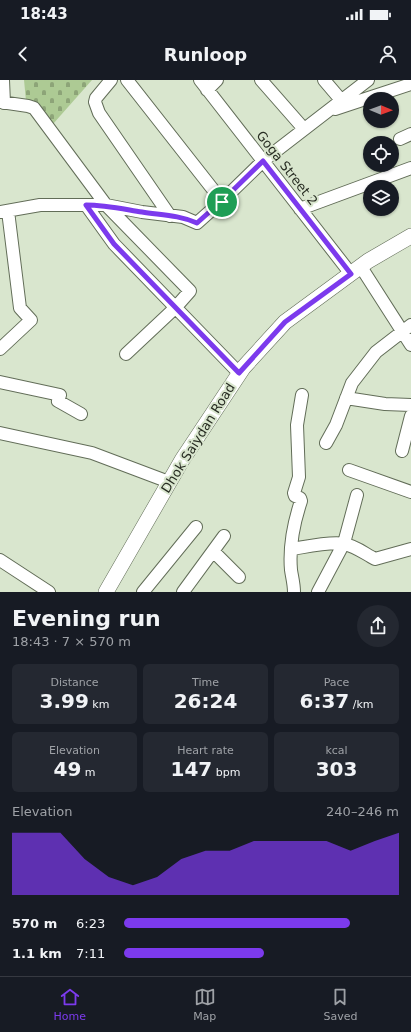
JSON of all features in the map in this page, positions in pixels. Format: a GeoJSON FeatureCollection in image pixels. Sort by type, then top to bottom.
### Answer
{"type":"FeatureCollection","features":[{"type":"Feature","properties":{"kind":"main road","name":"Dhok Saiydan Road"},"geometry":{"type":"LineString","coordinates":[[106,592],[182,460],[239,373],[285,322],[356,270],[411,236]]}},
{"type":"Feature","properties":{"kind":"street"},"geometry":{"type":"LineString","coordinates":[[3,80],[2,103],[34,108],[106,205],[190,291],[175,308],[126,354]]}},
{"type":"Feature","properties":{"kind":"street"},"geometry":{"type":"LineString","coordinates":[[111,80],[96,98],[95,102],[99,114],[170,216]]}},
{"type":"Feature","properties":{"kind":"street"},"geometry":{"type":"LineString","coordinates":[[127,80],[222,202]]}},
{"type":"Feature","properties":{"kind":"street"},"geometry":{"type":"LineString","coordinates":[[204,85],[217,80]]}},
{"type":"Feature","properties":{"kind":"street"},"geometry":{"type":"LineString","coordinates":[[261,80],[304,130]]}},
{"type":"Feature","properties":{"kind":"street"},"geometry":{"type":"LineString","coordinates":[[324,80],[342,100]]}},
{"type":"Feature","properties":{"kind":"street"},"geometry":{"type":"LineString","coordinates":[[0,349],[31,320],[20,308],[4,212],[40,205],[106,205],[183,217],[197,223],[222,202],[263,161],[368,80]]}},
{"type":"Feature","properties":{"kind":"street"},"geometry":{"type":"LineString","coordinates":[[326,112],[411,84]]}},
{"type":"Feature","properties":{"kind":"street","name":"Goga Street 2"},"geometry":{"type":"LineString","coordinates":[[204,85],[300,208],[407,328],[411,344]]}},
{"type":"Feature","properties":{"kind":"street"},"geometry":{"type":"LineString","coordinates":[[400,139],[411,134]]}},
{"type":"Feature","properties":{"kind":"street"},"geometry":{"type":"LineString","coordinates":[[300,208],[411,168]]}},
{"type":"Feature","properties":{"kind":"street"},"geometry":{"type":"LineString","coordinates":[[86,205],[114,244],[239,373]]}},
{"type":"Feature","properties":{"kind":"street"},"geometry":{"type":"LineString","coordinates":[[326,443],[336,425],[352,383],[376,352],[407,328]]}},
{"type":"Feature","properties":{"kind":"street"},"geometry":{"type":"LineString","coordinates":[[0,382],[60,395],[58,401],[81,414]]}},
{"type":"Feature","properties":{"kind":"street"},"geometry":{"type":"LineString","coordinates":[[294,592],[291,570],[292,549],[295,520],[301,501],[300,498],[295,496],[294,493],[298,477],[297,425],[302,395]]}},
{"type":"Feature","properties":{"kind":"street"},"geometry":{"type":"LineString","coordinates":[[346,398],[385,404],[411,405]]}},
{"type":"Feature","properties":{"kind":"street"},"geometry":{"type":"LineString","coordinates":[[402,451],[411,416]]}},
{"type":"Feature","properties":{"kind":"street"},"geometry":{"type":"LineString","coordinates":[[0,433],[92,453],[169,482]]}},
{"type":"Feature","properties":{"kind":"street"},"geometry":{"type":"LineString","coordinates":[[349,470],[411,492]]}},
{"type":"Feature","properties":{"kind":"street"},"geometry":{"type":"LineString","coordinates":[[318,592],[344,543],[357,495]]}},
{"type":"Feature","properties":{"kind":"street"},"geometry":{"type":"LineString","coordinates":[[144,592],[196,527]]}},
{"type":"Feature","properties":{"kind":"street"},"geometry":{"type":"LineString","coordinates":[[183,592],[224,536]]}},
{"type":"Feature","properties":{"kind":"street"},"geometry":{"type":"LineString","coordinates":[[292,549],[316,545],[344,543],[375,559],[411,549]]}},
{"type":"Feature","properties":{"kind":"street"},"geometry":{"type":"LineString","coordinates":[[214,551],[239,577]]}},
{"type":"Feature","properties":{"kind":"street"},"geometry":{"type":"LineString","coordinates":[[0,560],[49,592]]}},
{"type":"Feature","properties":{"kind":"green space"},"geometry":{"type":"Polygon","coordinates":[[[24,80],[92,80],[53,124],[26,101],[24,80]]]}},
{"type":"Feature","properties":{"kind":"route"},"geometry":{"type":"LineString","coordinates":[[263,161],[351,274],[285,322],[239,373],[114,244],[86,205],[106,205],[142,212],[183,217],[197,223],[222,202],[263,161]]}}]}
